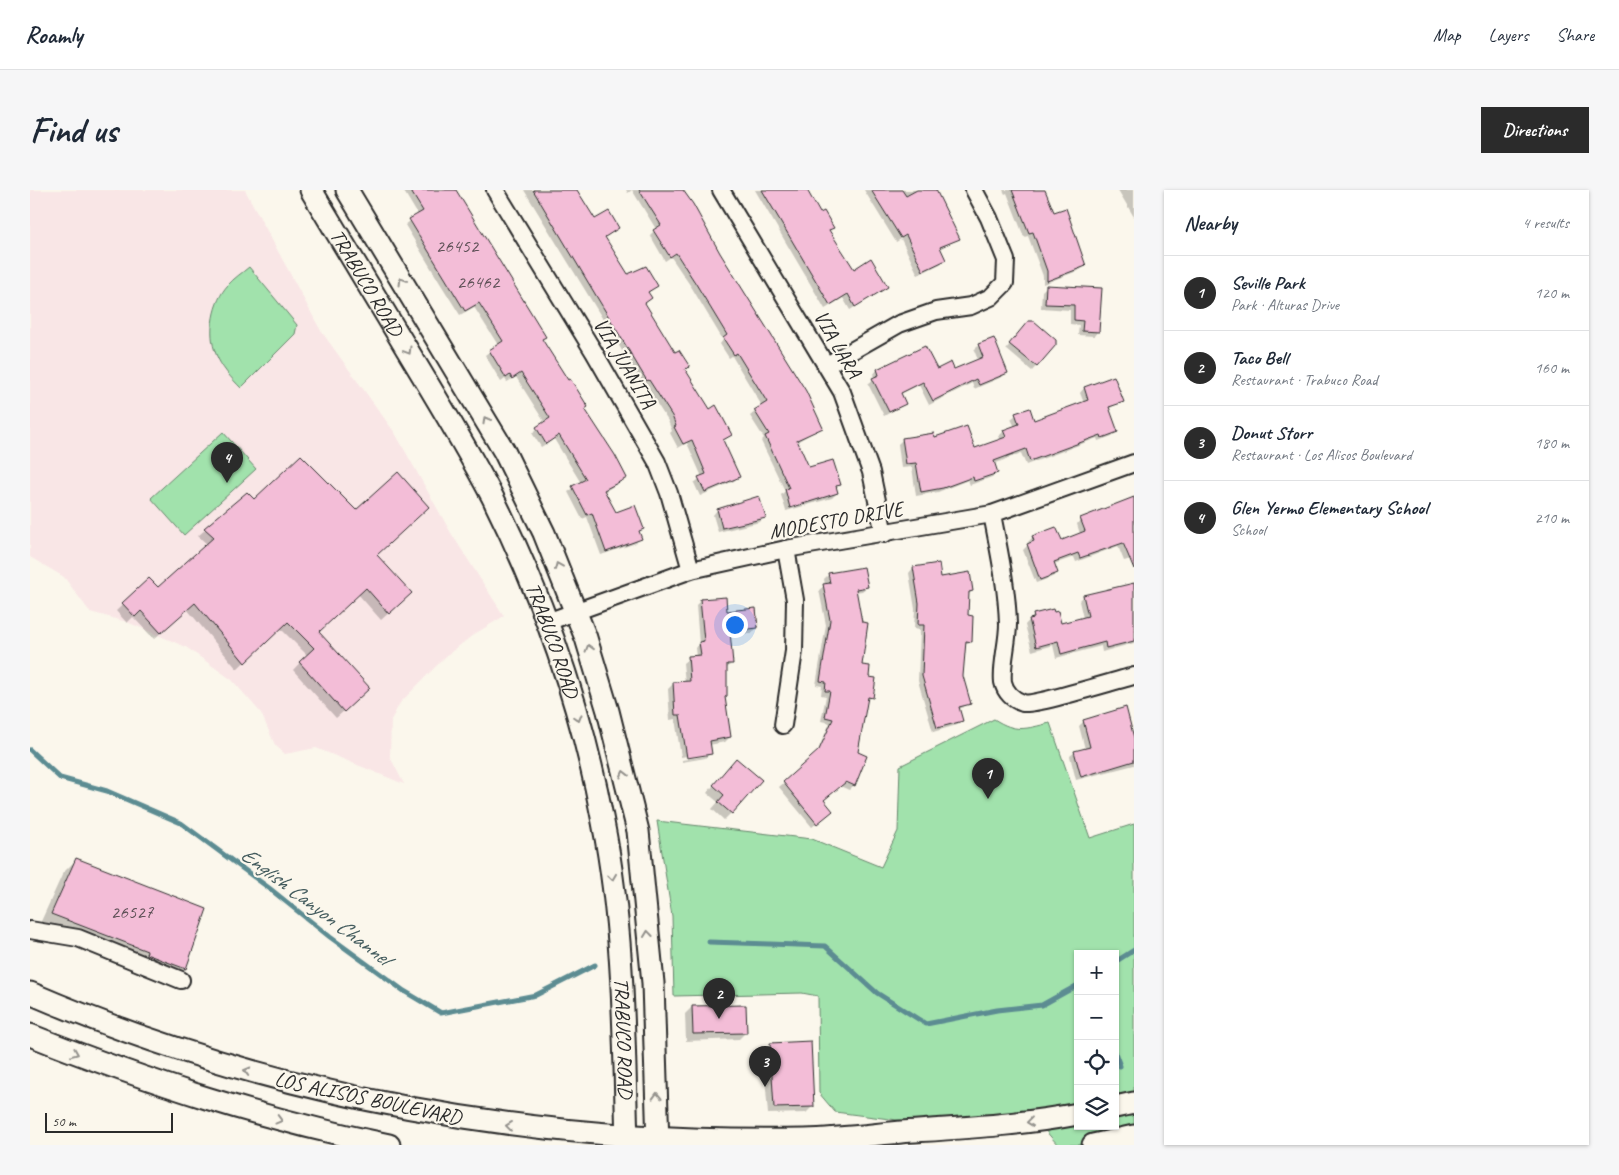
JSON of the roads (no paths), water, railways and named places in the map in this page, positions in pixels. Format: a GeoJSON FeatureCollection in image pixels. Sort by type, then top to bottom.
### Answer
{"type":"FeatureCollection","features":[{"type":"Feature","properties":{"kind":"main road","name":"TRABUCO ROAD"},"geometry":{"type":"LineString","coordinates":[[311,190],[464,444],[515,545],[547,622],[588,754],[604,822],[621,957],[627,1141]]}},
{"type":"Feature","properties":{"kind":"main road","name":"TRABUCO ROAD"},"geometry":{"type":"LineString","coordinates":[[347,190],[504,451],[544,533],[576,611],[608,711],[638,831],[653,983],[658,1142]]}},
{"type":"Feature","properties":{"kind":"main road","name":"LOS ALISOS BOULEVARD"},"geometry":{"type":"LineString","coordinates":[[30,993],[110,1026],[186,1052],[334,1094],[483,1122],[627,1141],[805,1140],[970,1136],[1074,1115]]}},
{"type":"Feature","properties":{"kind":"main road","name":"LOS ALISOS BOULEVARD"},"geometry":{"type":"LineString","coordinates":[[30,1035],[127,1074],[234,1108],[308,1128],[389,1145]]}},
{"type":"Feature","properties":{"kind":"main road"},"geometry":{"type":"LineString","coordinates":[[1119,1107],[1134,1103]]}},
{"type":"Feature","properties":{"kind":"main road"},"geometry":{"type":"LineString","coordinates":[[1093,1145],[1134,1136]]}},
{"type":"Feature","properties":{"kind":"street","name":"VIA JUANITA"},"geometry":{"type":"LineString","coordinates":[[495,190],[622,400],[657,462],[670,493],[691,570]]}},
{"type":"Feature","properties":{"kind":"street","name":"VIA LARA"},"geometry":{"type":"LineString","coordinates":[[721,190],[827,365],[849,409],[871,472],[884,534]]}},
{"type":"Feature","properties":{"kind":"street"},"geometry":{"type":"LineString","coordinates":[[827,365],[899,324],[936,311],[970,306],[991,296],[1005,283],[1006,260],[989,218],[974,190]]}},
{"type":"Feature","properties":{"kind":"street","name":"MODESTO DRIVE"},"geometry":{"type":"LineString","coordinates":[[547,622],[691,570],[786,549],[884,534],[992,514],[1134,464]]}},
{"type":"Feature","properties":{"kind":"street"},"geometry":{"type":"LineString","coordinates":[[992,514],[1003,570],[1008,612],[1008,641],[1003,681],[1013,699],[1025,704],[1041,702],[1064,694],[1134,676]]}},
{"type":"Feature","properties":{"kind":"street"},"geometry":{"type":"LineString","coordinates":[[783,725],[794,651],[795,600],[786,549]]}},
{"type":"Feature","properties":{"kind":"street"},"geometry":{"type":"LineString","coordinates":[[30,930],[78,938],[181,980]]}},
{"type":"Feature","properties":{"kind":"waterway","name":"English Canyon Channel"},"geometry":{"type":"LineString","coordinates":[[30,750],[60,778],[107,791],[181,823],[269,888],[330,937],[404,991],[441,1013],[536,995],[595,965]]}},
{"type":"Feature","properties":{"kind":"waterway","name":"English Canyon Channel"},"geometry":{"type":"LineString","coordinates":[[709,942],[825,946],[877,993],[926,1024],[997,1010],[1042,1005],[1074,987]]}},
{"type":"Feature","properties":{"kind":"waterway","name":"English Canyon Channel"},"geometry":{"type":"LineString","coordinates":[[1119,959],[1134,950]]}},
{"type":"Feature","properties":{"kind":"place","name":"Glen Yermo Elementary School"},"geometry":{"type":"Point","coordinates":[227,483]}},
{"type":"Feature","properties":{"kind":"place","name":"Seville Park"},"geometry":{"type":"Point","coordinates":[988,799]}},
{"type":"Feature","properties":{"kind":"place","name":"Taco Bell"},"geometry":{"type":"Point","coordinates":[719,1019]}},
{"type":"Feature","properties":{"kind":"place","name":"Donut Storr"},"geometry":{"type":"Point","coordinates":[765,1087]}}]}
